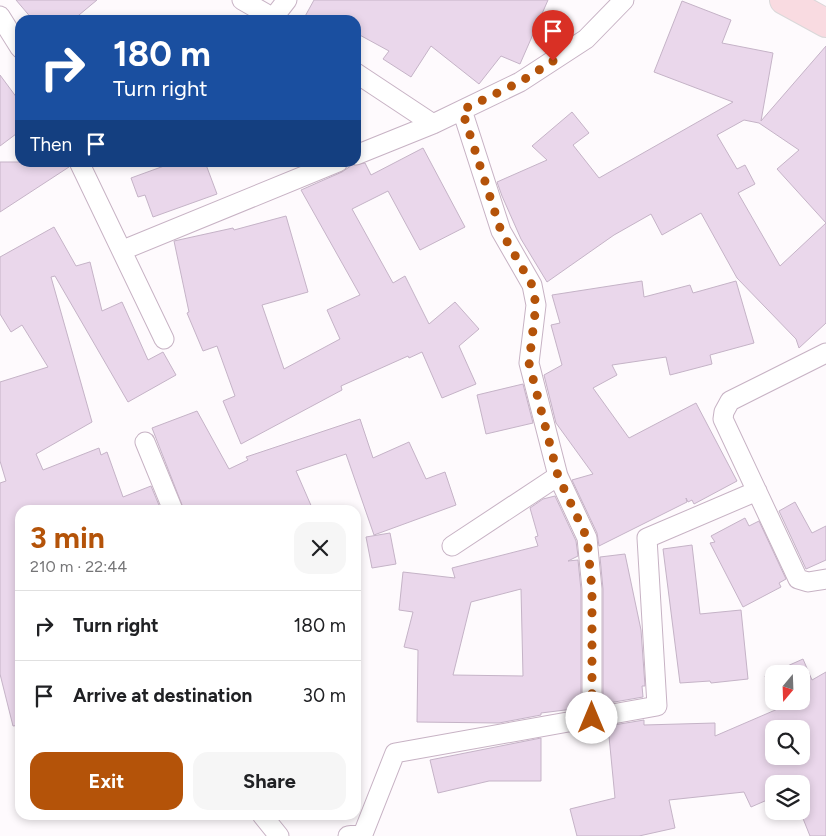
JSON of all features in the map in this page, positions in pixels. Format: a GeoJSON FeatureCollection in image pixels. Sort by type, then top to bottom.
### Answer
{"type":"FeatureCollection","features":[{"type":"Feature","properties":{"kind":"main road"},"geometry":{"type":"LineString","coordinates":[[784,0],[826,23]]}},
{"type":"Feature","properties":{"kind":"street"},"geometry":{"type":"LineString","coordinates":[[242,0],[268,15]]}},
{"type":"Feature","properties":{"kind":"street"},"geometry":{"type":"LineString","coordinates":[[278,15],[287,0]]}},
{"type":"Feature","properties":{"kind":"street"},"geometry":{"type":"LineString","coordinates":[[361,153],[433,124],[520,82],[586,39],[624,0]]}},
{"type":"Feature","properties":{"kind":"street"},"geometry":{"type":"LineString","coordinates":[[0,16],[15,40]]}},
{"type":"Feature","properties":{"kind":"street"},"geometry":{"type":"LineString","coordinates":[[361,76],[433,124]]}},
{"type":"Feature","properties":{"kind":"street"},"geometry":{"type":"LineString","coordinates":[[462,110],[501,231],[532,285],[536,305],[529,363],[558,476],[587,538],[592,589],[592,718]]}},
{"type":"Feature","properties":{"kind":"street"},"geometry":{"type":"LineString","coordinates":[[82,167],[123,250],[164,339]]}},
{"type":"Feature","properties":{"kind":"street"},"geometry":{"type":"LineString","coordinates":[[123,250],[326,167]]}},
{"type":"Feature","properties":{"kind":"street"},"geometry":{"type":"LineString","coordinates":[[826,354],[730,401],[726,406],[723,419],[798,579],[808,582],[826,580]]}},
{"type":"Feature","properties":{"kind":"street"},"geometry":{"type":"LineString","coordinates":[[145,442],[171,505]]}},
{"type":"Feature","properties":{"kind":"street"},"geometry":{"type":"LineString","coordinates":[[452,546],[558,476]]}},
{"type":"Feature","properties":{"kind":"street"},"geometry":{"type":"LineString","coordinates":[[348,836],[362,834],[395,753],[657,706],[648,538],[757,491]]}},
{"type":"Feature","properties":{"kind":"street"},"geometry":{"type":"LineString","coordinates":[[266,820],[279,836]]}},
{"type":"Feature","properties":{"kind":"building"},"geometry":{"type":"Polygon","coordinates":[[[16,0],[97,0],[79,15],[29,15],[16,0]]]}},
{"type":"Feature","properties":{"kind":"building"},"geometry":{"type":"Polygon","coordinates":[[[314,0],[548,0],[520,64],[501,56],[479,84],[431,46],[411,77],[383,59],[389,51],[361,36],[361,15],[306,15],[314,0]]]}},
{"type":"Feature","properties":{"kind":"building"},"geometry":{"type":"Polygon","coordinates":[[[682,1],[731,20],[722,43],[773,53],[761,121],[826,46],[826,223],[826,323],[799,348],[796,339],[737,278],[701,213],[662,235],[651,214],[614,235],[547,282],[521,239],[497,182],[547,160],[532,146],[572,112],[589,133],[573,145],[599,178],[733,102],[654,72],[682,1]],[[744,120],[717,135],[737,169],[745,165],[755,184],[738,193],[780,266],[826,223],[777,169],[799,150],[759,123],[744,120]]]}},
{"type":"Feature","properties":{"kind":"building"},"geometry":{"type":"Polygon","coordinates":[[[0,75],[15,95],[15,135],[0,146],[0,75]]]}},
{"type":"Feature","properties":{"kind":"building"},"geometry":{"type":"Polygon","coordinates":[[[423,148],[465,227],[420,250],[388,191],[352,209],[393,283],[405,276],[429,324],[455,302],[479,329],[459,346],[476,384],[442,398],[422,352],[409,358],[408,356],[341,386],[342,390],[241,444],[223,401],[235,396],[217,346],[203,351],[187,313],[189,312],[174,241],[233,228],[234,230],[286,216],[308,292],[262,305],[284,369],[340,339],[327,310],[360,295],[301,190],[349,167],[361,167],[361,164],[365,163],[371,175],[423,148]]]}},
{"type":"Feature","properties":{"kind":"building"},"geometry":{"type":"Polygon","coordinates":[[[0,162],[15,162],[15,167],[69,167],[0,212],[0,162]]]}},
{"type":"Feature","properties":{"kind":"building"},"geometry":{"type":"Polygon","coordinates":[[[161,167],[207,167],[217,194],[153,217],[145,195],[138,197],[131,178],[161,167]]]}},
{"type":"Feature","properties":{"kind":"building"},"geometry":{"type":"Polygon","coordinates":[[[54,227],[76,266],[90,262],[102,311],[122,302],[148,360],[163,352],[176,375],[128,402],[55,276],[51,277],[92,422],[36,454],[43,470],[99,448],[101,455],[107,452],[123,497],[151,486],[159,505],[15,505],[15,726],[13,726],[0,674],[0,483],[6,481],[0,461],[0,382],[48,367],[22,325],[11,332],[0,314],[0,257],[54,227]]]}},
{"type":"Feature","properties":{"kind":"building"},"geometry":{"type":"Polygon","coordinates":[[[642,281],[644,297],[690,285],[693,293],[736,281],[754,343],[710,355],[712,364],[670,375],[666,357],[612,365],[617,375],[593,388],[629,438],[696,403],[737,481],[694,504],[692,500],[688,502],[686,498],[687,502],[599,546],[597,533],[572,480],[593,474],[556,423],[544,375],[562,365],[551,325],[560,323],[552,295],[642,281]]]}},
{"type":"Feature","properties":{"kind":"building"},"geometry":{"type":"Polygon","coordinates":[[[523,384],[533,423],[486,434],[477,395],[523,384]]]}},
{"type":"Feature","properties":{"kind":"building"},"geometry":{"type":"Polygon","coordinates":[[[197,411],[229,469],[248,460],[246,457],[360,419],[373,458],[409,442],[426,479],[445,472],[456,505],[374,535],[346,454],[296,471],[311,505],[182,505],[152,428],[197,411]]]}},
{"type":"Feature","properties":{"kind":"building"},"geometry":{"type":"Polygon","coordinates":[[[555,496],[576,541],[578,556],[568,561],[578,560],[581,590],[581,708],[541,713],[541,715],[499,723],[417,722],[418,650],[404,647],[413,612],[399,610],[403,572],[455,578],[452,568],[538,546],[535,537],[538,536],[530,508],[543,499],[555,496]],[[521,589],[471,602],[453,675],[523,676],[521,589]]]}},
{"type":"Feature","properties":{"kind":"building"},"geometry":{"type":"Polygon","coordinates":[[[795,502],[812,533],[826,526],[826,560],[806,569],[779,511],[795,502]]]}},
{"type":"Feature","properties":{"kind":"building"},"geometry":{"type":"Polygon","coordinates":[[[745,518],[749,526],[759,521],[786,579],[779,583],[781,587],[743,607],[710,543],[715,542],[711,536],[745,518]]]}},
{"type":"Feature","properties":{"kind":"building"},"geometry":{"type":"Polygon","coordinates":[[[390,533],[396,564],[372,568],[366,537],[390,533]]]}},
{"type":"Feature","properties":{"kind":"building"},"geometry":{"type":"Polygon","coordinates":[[[692,545],[700,614],[741,610],[748,679],[711,683],[710,681],[680,683],[663,549],[692,545]]]}},
{"type":"Feature","properties":{"kind":"building"},"geometry":{"type":"Polygon","coordinates":[[[625,554],[641,630],[645,686],[642,686],[643,697],[603,704],[603,589],[600,557],[625,554]]]}},
{"type":"Feature","properties":{"kind":"building"},"geometry":{"type":"Polygon","coordinates":[[[803,659],[806,665],[790,665],[803,659]]]}},
{"type":"Feature","properties":{"kind":"building"},"geometry":{"type":"Polygon","coordinates":[[[826,672],[826,836],[810,836],[804,820],[810,820],[810,775],[765,775],[765,801],[751,807],[744,792],[669,800],[675,828],[639,836],[577,836],[570,809],[615,798],[608,726],[644,720],[644,725],[715,723],[715,736],[775,710],[810,710],[810,675],[812,680],[826,672]]]}},
{"type":"Feature","properties":{"kind":"building"},"geometry":{"type":"Polygon","coordinates":[[[541,738],[541,781],[489,781],[438,793],[430,760],[541,738]]]}},
{"type":"Feature","properties":{"kind":"route"},"geometry":{"type":"LineString","coordinates":[[553,61],[520,82],[462,110],[501,231],[532,285],[536,305],[531,330],[529,363],[558,476],[587,538],[592,589],[592,718]]}}]}
